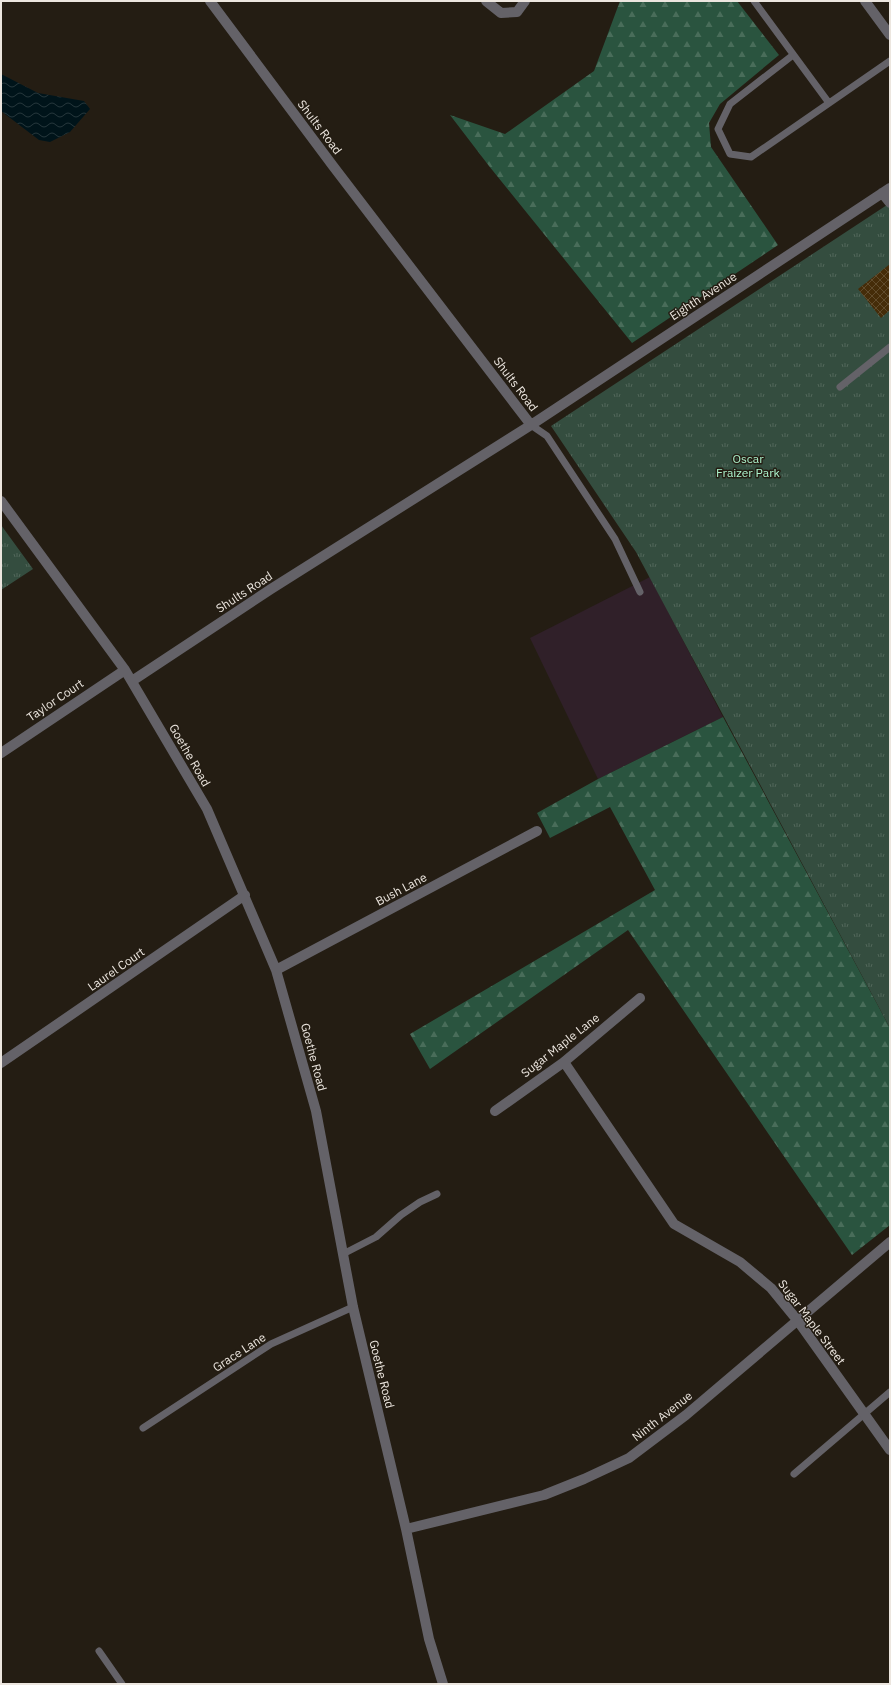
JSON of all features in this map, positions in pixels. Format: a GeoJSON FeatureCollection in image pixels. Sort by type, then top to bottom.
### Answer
{"type":"FeatureCollection","features":[{"type":"Feature","properties":{"kind":"street","name":"Shults Road"},"geometry":{"type":"LineString","coordinates":[[132,681],[265,594],[531,425],[333,166],[210,1]]}},
{"type":"Feature","properties":{"kind":"street"},"geometry":{"type":"LineString","coordinates":[[486,1],[501,13],[517,12],[525,1]]}},
{"type":"Feature","properties":{"kind":"street"},"geometry":{"type":"LineString","coordinates":[[865,1],[890,35]]}},
{"type":"Feature","properties":{"kind":"street","name":"Eighth Avenue"},"geometry":{"type":"LineString","coordinates":[[531,425],[886,191]]}},
{"type":"Feature","properties":{"kind":"street"},"geometry":{"type":"LineString","coordinates":[[886,191],[890,203]]}},
{"type":"Feature","properties":{"kind":"street","name":"Goethe Road"},"geometry":{"type":"LineString","coordinates":[[1,501],[132,681],[207,810],[245,895],[276,970],[316,1111],[353,1307],[406,1529],[429,1639],[442,1684]]}},
{"type":"Feature","properties":{"kind":"street","name":"Taylor Court"},"geometry":{"type":"LineString","coordinates":[[1,753],[124,670]]}},
{"type":"Feature","properties":{"kind":"street","name":"Bush Lane"},"geometry":{"type":"LineString","coordinates":[[276,970],[537,831]]}},
{"type":"Feature","properties":{"kind":"street","name":"Laurel Court"},"geometry":{"type":"LineString","coordinates":[[1,1063],[245,895]]}},
{"type":"Feature","properties":{"kind":"street","name":"Sugar Maple Lane"},"geometry":{"type":"LineString","coordinates":[[495,1111],[564,1062],[640,998]]}},
{"type":"Feature","properties":{"kind":"street","name":"Sugar Maple Street"},"geometry":{"type":"LineString","coordinates":[[564,1062],[674,1224],[740,1262],[771,1288],[798,1321],[890,1450]]}},
{"type":"Feature","properties":{"kind":"street","name":"Ninth Avenue"},"geometry":{"type":"LineString","coordinates":[[406,1529],[544,1495],[584,1479],[629,1458],[686,1415],[890,1242]]}},
{"type":"Feature","properties":{"kind":"lane"},"geometry":{"type":"LineString","coordinates":[[754,1],[829,103]]}},
{"type":"Feature","properties":{"kind":"lane"},"geometry":{"type":"LineString","coordinates":[[793,55],[730,104],[718,129],[730,154],[751,157],[890,61]]}},
{"type":"Feature","properties":{"kind":"lane"},"geometry":{"type":"LineString","coordinates":[[840,388],[890,346]]}},
{"type":"Feature","properties":{"kind":"lane"},"geometry":{"type":"LineString","coordinates":[[531,425],[547,436],[615,539],[640,592]]}},
{"type":"Feature","properties":{"kind":"lane"},"geometry":{"type":"LineString","coordinates":[[343,1254],[376,1237],[401,1215],[420,1202],[437,1194]]}},
{"type":"Feature","properties":{"kind":"lane","name":"Grace Lane"},"geometry":{"type":"LineString","coordinates":[[143,1428],[271,1344],[353,1307]]}},
{"type":"Feature","properties":{"kind":"lane"},"geometry":{"type":"LineString","coordinates":[[794,1474],[890,1392]]}},
{"type":"Feature","properties":{"kind":"lane"},"geometry":{"type":"LineString","coordinates":[[99,1651],[122,1684]]}},
{"type":"Feature","properties":{"kind":"shaded area"},"geometry":{"type":"Polygon","coordinates":[[[650,577],[723,717],[598,779],[530,638],[650,577]]]}},
{"type":"Feature","properties":{"kind":"green space"},"geometry":{"type":"Polygon","coordinates":[[[620,1],[737,1],[779,55],[720,104],[709,123],[711,147],[778,245],[632,343],[489,166],[450,115],[505,134],[594,71],[620,1]]]}},
{"type":"Feature","properties":{"kind":"green space","name":"Oscar Fraizer Park"},"geometry":{"type":"Polygon","coordinates":[[[890,203],[890,1028],[636,552],[551,426],[890,203]]]}},
{"type":"Feature","properties":{"kind":"green space"},"geometry":{"type":"Polygon","coordinates":[[[1,525],[33,569],[1,590],[1,525]]]}},
{"type":"Feature","properties":{"kind":"green space"},"geometry":{"type":"Polygon","coordinates":[[[723,717],[890,1028],[890,1225],[852,1255],[628,930],[430,1069],[410,1034],[655,890],[610,807],[550,838],[537,813],[598,779],[723,717]]]}},
{"type":"Feature","properties":{"kind":"water"},"geometry":{"type":"Polygon","coordinates":[[[1,74],[38,93],[84,101],[90,109],[70,132],[50,142],[39,140],[1,111],[1,74]]]}},
{"type":"Feature","properties":{"kind":"building"},"geometry":{"type":"Polygon","coordinates":[[[890,264],[890,310],[881,318],[858,289],[890,264]]]}}]}
